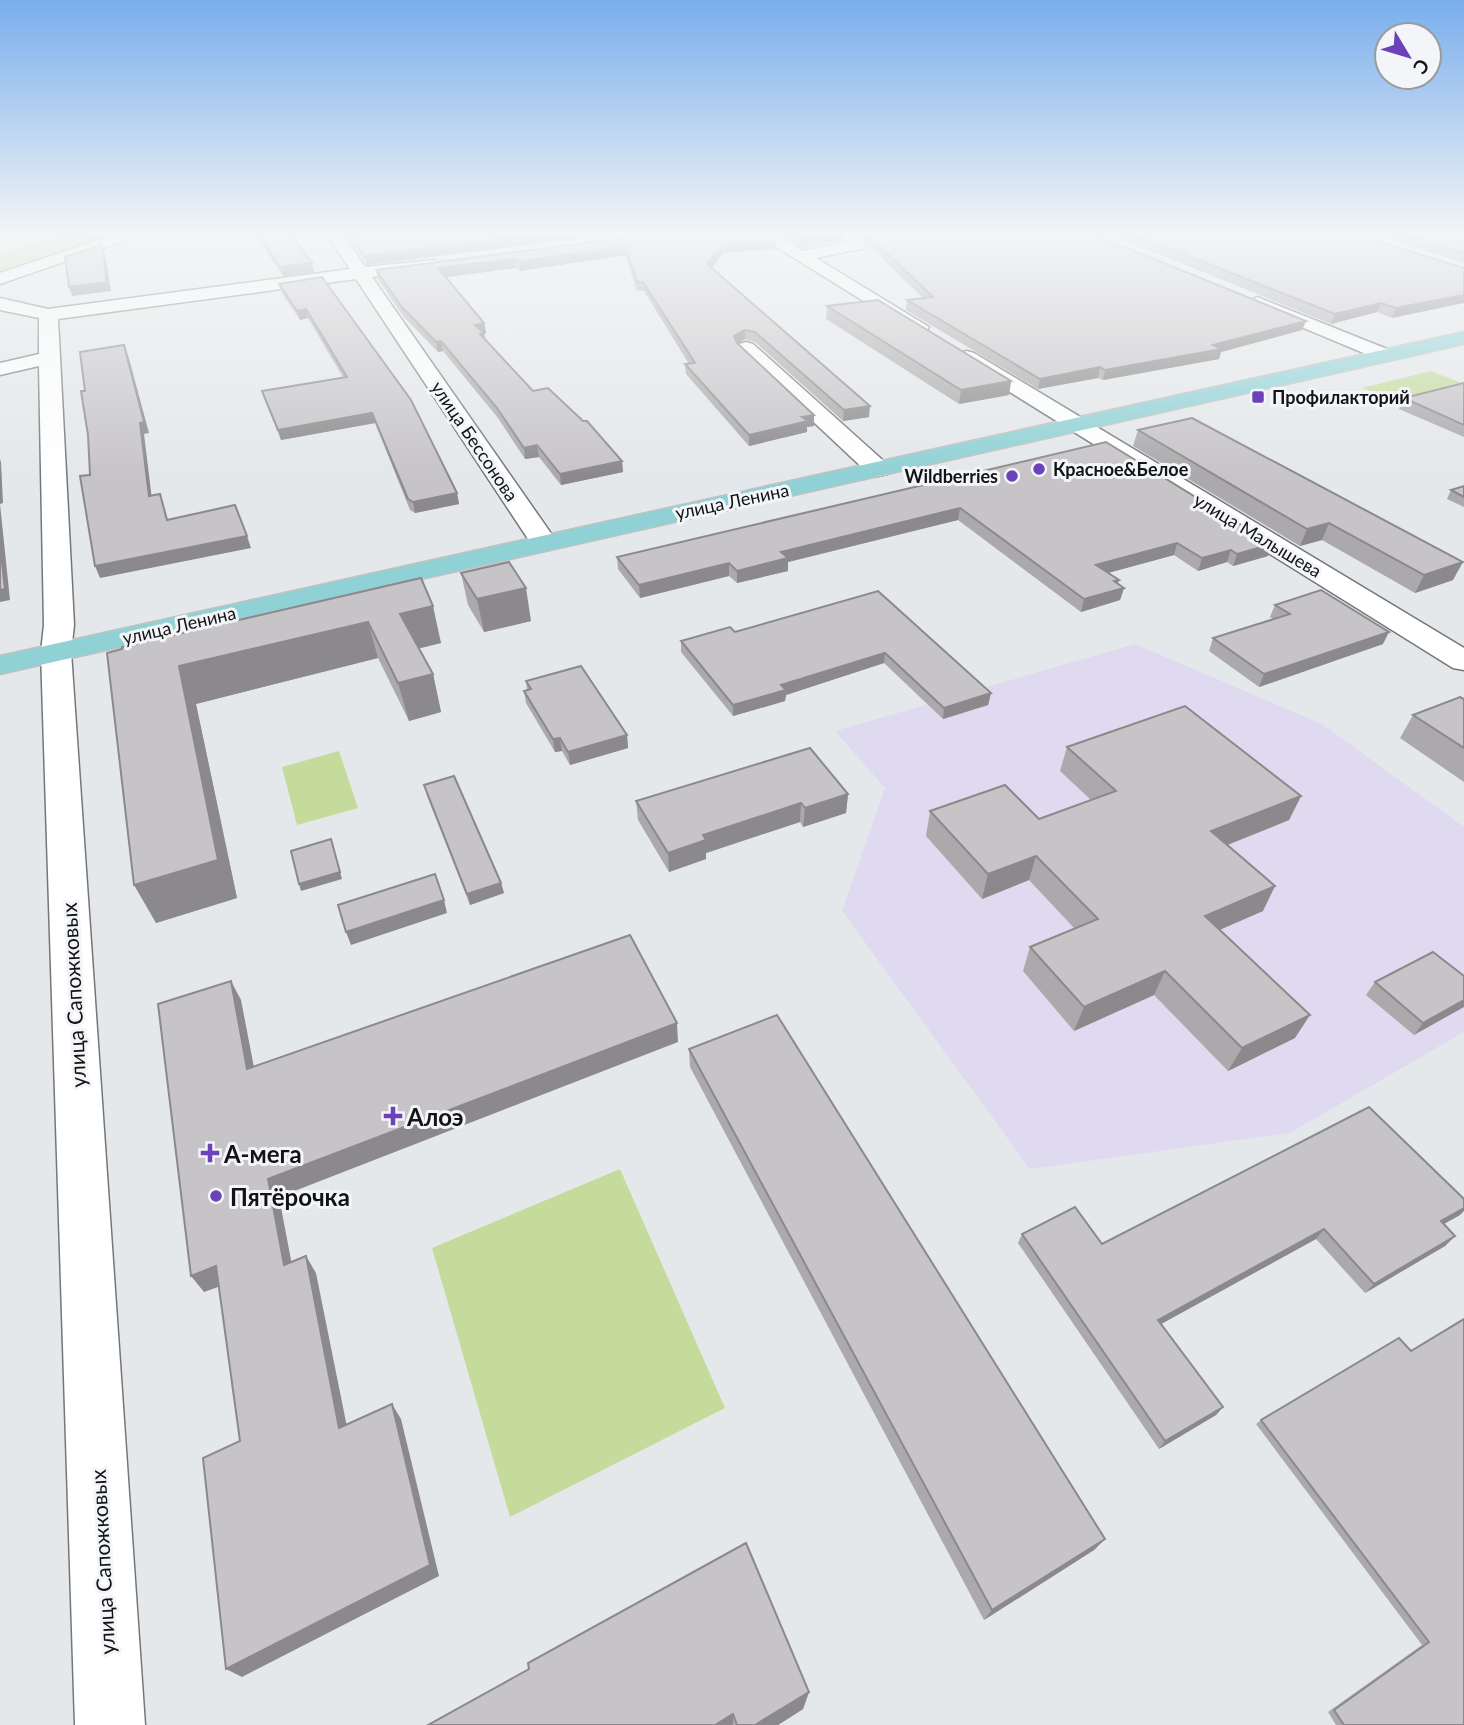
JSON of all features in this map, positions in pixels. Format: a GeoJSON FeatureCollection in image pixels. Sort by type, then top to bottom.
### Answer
{"type":"FeatureCollection","features":[{"type":"Feature","properties":{"kind":"main road","name":"улица Ленина"},"geometry":{"type":"LineString","coordinates":[[0,665],[1464,338]]}},
{"type":"Feature","properties":{"kind":"street","name":"улица Сапожковых"},"geometry":{"type":"LineString","coordinates":[[48,316],[59,625],[56,652],[110,1725]]}},
{"type":"Feature","properties":{"kind":"street","name":"улица Бессонова"},"geometry":{"type":"LineString","coordinates":[[390,316],[544,542]]}},
{"type":"Feature","properties":{"kind":"street"},"geometry":{"type":"LineString","coordinates":[[899,316],[933,336]]}},
{"type":"Feature","properties":{"kind":"street"},"geometry":{"type":"LineString","coordinates":[[1289,316],[1385,355]]}},
{"type":"Feature","properties":{"kind":"street"},"geometry":{"type":"LineString","coordinates":[[746,348],[878,469]]}},
{"type":"Feature","properties":{"kind":"street","name":"улица Малышева"},"geometry":{"type":"LineString","coordinates":[[956,350],[1464,661]]}},
{"type":"Feature","properties":{"kind":"street"},"geometry":{"type":"LineString","coordinates":[[0,369],[48,358]]}},
{"type":"Feature","properties":{"kind":"shaded area"},"geometry":{"type":"Polygon","coordinates":[[[1135,644],[1322,724],[1464,827],[1464,1032],[1290,1133],[1030,1169],[842,911],[885,788],[835,731],[1135,644]]]}},
{"type":"Feature","properties":{"kind":"green space"},"geometry":{"type":"Polygon","coordinates":[[[1431,371],[1464,384],[1411,407],[1362,388],[1431,371]]]}},
{"type":"Feature","properties":{"kind":"green space"},"geometry":{"type":"Polygon","coordinates":[[[339,751],[358,808],[297,825],[282,767],[339,751]]]}},
{"type":"Feature","properties":{"kind":"green space"},"geometry":{"type":"Polygon","coordinates":[[[620,1169],[725,1408],[510,1517],[432,1248],[620,1169]]]}},
{"type":"Feature","properties":{"kind":"building"},"geometry":{"type":"Polygon","coordinates":[[[310,316],[350,316],[411,400],[457,493],[413,502],[408,499],[372,413],[278,430],[262,391],[347,377],[310,316]]]}},
{"type":"Feature","properties":{"kind":"building"},"geometry":{"type":"Polygon","coordinates":[[[410,316],[478,316],[484,323],[475,325],[484,333],[480,334],[533,391],[548,388],[583,421],[587,421],[622,461],[560,474],[537,445],[524,448],[497,408],[441,341],[436,342],[410,316]]]}},
{"type":"Feature","properties":{"kind":"building"},"geometry":{"type":"Polygon","coordinates":[[[665,316],[766,316],[870,406],[844,410],[755,332],[745,330],[734,336],[737,343],[814,415],[802,417],[808,421],[749,435],[685,364],[695,363],[665,316]]]}},
{"type":"Feature","properties":{"kind":"building"},"geometry":{"type":"Polygon","coordinates":[[[842,316],[903,316],[1011,381],[961,390],[842,316]]]}},
{"type":"Feature","properties":{"kind":"building"},"geometry":{"type":"Polygon","coordinates":[[[933,316],[1293,316],[1306,321],[1213,345],[1222,349],[1040,379],[933,316]]]}},
{"type":"Feature","properties":{"kind":"building"},"geometry":{"type":"Polygon","coordinates":[[[124,345],[144,422],[140,423],[149,496],[160,494],[167,520],[235,505],[247,536],[95,566],[80,476],[90,475],[88,435],[81,391],[85,391],[80,352],[124,345]]]}},
{"type":"Feature","properties":{"kind":"building"},"geometry":{"type":"Polygon","coordinates":[[[1464,383],[1464,425],[1404,398],[1464,383]]]}},
{"type":"Feature","properties":{"kind":"building"},"geometry":{"type":"Polygon","coordinates":[[[1192,418],[1463,562],[1424,575],[1329,523],[1307,529],[1138,430],[1192,418]]]}},
{"type":"Feature","properties":{"kind":"building"},"geometry":{"type":"Polygon","coordinates":[[[1106,442],[1272,544],[1237,554],[1231,550],[1202,558],[1177,543],[1096,565],[1119,580],[1114,581],[1124,588],[1084,599],[960,508],[781,552],[788,558],[737,571],[729,563],[639,585],[617,557],[1106,442]]]}},
{"type":"Feature","properties":{"kind":"building"},"geometry":{"type":"Polygon","coordinates":[[[1464,486],[1464,497],[1451,490],[1464,486]]]}},
{"type":"Feature","properties":{"kind":"building"},"geometry":{"type":"Polygon","coordinates":[[[0,545],[5,589],[0,590],[0,545]]]}},
{"type":"Feature","properties":{"kind":"building"},"geometry":{"type":"Polygon","coordinates":[[[509,562],[526,588],[477,599],[461,573],[509,562]]]}},
{"type":"Feature","properties":{"kind":"building"},"geometry":{"type":"Polygon","coordinates":[[[421,578],[433,606],[400,614],[433,674],[398,683],[368,622],[179,666],[218,860],[134,885],[107,653],[122,647],[421,578]]]}},
{"type":"Feature","properties":{"kind":"building"},"geometry":{"type":"Polygon","coordinates":[[[1321,590],[1389,632],[1264,674],[1213,638],[1290,614],[1275,605],[1321,590]]]}},
{"type":"Feature","properties":{"kind":"building"},"geometry":{"type":"Polygon","coordinates":[[[878,591],[991,693],[944,708],[885,653],[781,685],[786,690],[733,705],[681,641],[730,627],[735,632],[878,591]]]}},
{"type":"Feature","properties":{"kind":"building"},"geometry":{"type":"Polygon","coordinates":[[[581,666],[627,735],[568,752],[560,738],[553,739],[524,691],[531,689],[526,681],[581,666]]]}},
{"type":"Feature","properties":{"kind":"building"},"geometry":{"type":"Polygon","coordinates":[[[1460,697],[1464,699],[1464,748],[1413,715],[1460,697]]]}},
{"type":"Feature","properties":{"kind":"building"},"geometry":{"type":"Polygon","coordinates":[[[1185,706],[1301,796],[1211,831],[1275,886],[1205,916],[1310,1015],[1242,1048],[1165,971],[1084,1007],[1030,947],[1098,919],[1036,856],[988,874],[930,811],[1005,785],[1039,819],[1116,791],[1067,747],[1185,706]]]}},
{"type":"Feature","properties":{"kind":"building"},"geometry":{"type":"Polygon","coordinates":[[[810,748],[848,794],[805,808],[801,803],[703,835],[706,840],[668,853],[636,801],[810,748]]]}},
{"type":"Feature","properties":{"kind":"building"},"geometry":{"type":"Polygon","coordinates":[[[454,776],[501,883],[467,894],[424,785],[454,776]]]}},
{"type":"Feature","properties":{"kind":"building"},"geometry":{"type":"Polygon","coordinates":[[[331,839],[340,872],[299,884],[291,851],[331,839]]]}},
{"type":"Feature","properties":{"kind":"building"},"geometry":{"type":"Polygon","coordinates":[[[435,874],[444,900],[346,932],[338,905],[435,874]]]}},
{"type":"Feature","properties":{"kind":"building"},"geometry":{"type":"Polygon","coordinates":[[[630,935],[677,1023],[268,1179],[284,1265],[306,1256],[339,1428],[392,1404],[430,1565],[226,1669],[203,1458],[240,1441],[216,1266],[191,1276],[158,1004],[231,981],[247,1069],[630,935]]]}},
{"type":"Feature","properties":{"kind":"building"},"geometry":{"type":"Polygon","coordinates":[[[1433,952],[1464,976],[1464,1000],[1423,1023],[1375,982],[1433,952]]]}},
{"type":"Feature","properties":{"kind":"building"},"geometry":{"type":"Polygon","coordinates":[[[777,1015],[1105,1539],[992,1610],[689,1049],[777,1015]]]}},
{"type":"Feature","properties":{"kind":"building"},"geometry":{"type":"Polygon","coordinates":[[[1369,1107],[1464,1199],[1464,1208],[1441,1221],[1455,1236],[1374,1284],[1324,1229],[1158,1320],[1223,1407],[1165,1441],[1022,1234],[1075,1207],[1102,1244],[1369,1107]]]}},
{"type":"Feature","properties":{"kind":"building"},"geometry":{"type":"Polygon","coordinates":[[[1464,1319],[1464,1725],[1344,1725],[1334,1710],[1429,1642],[1261,1420],[1399,1338],[1411,1351],[1464,1319]]]}},
{"type":"Feature","properties":{"kind":"building"},"geometry":{"type":"Polygon","coordinates":[[[746,1543],[809,1692],[755,1725],[737,1725],[733,1714],[715,1725],[428,1725],[529,1669],[528,1663],[746,1543]]]}},
{"type":"Feature","properties":{"kind":"place","name":"Профилакторий"},"geometry":{"type":"Point","coordinates":[1258,397]}},
{"type":"Feature","properties":{"kind":"place","name":"Красное&Белое"},"geometry":{"type":"Point","coordinates":[1039,469]}},
{"type":"Feature","properties":{"kind":"place","name":"Wildberries"},"geometry":{"type":"Point","coordinates":[1012,476]}},
{"type":"Feature","properties":{"kind":"place","name":"Алоэ"},"geometry":{"type":"Point","coordinates":[393,1116]}},
{"type":"Feature","properties":{"kind":"place","name":"А-мега"},"geometry":{"type":"Point","coordinates":[210,1153]}},
{"type":"Feature","properties":{"kind":"place","name":"Пятёрочка"},"geometry":{"type":"Point","coordinates":[216,1196]}}]}
